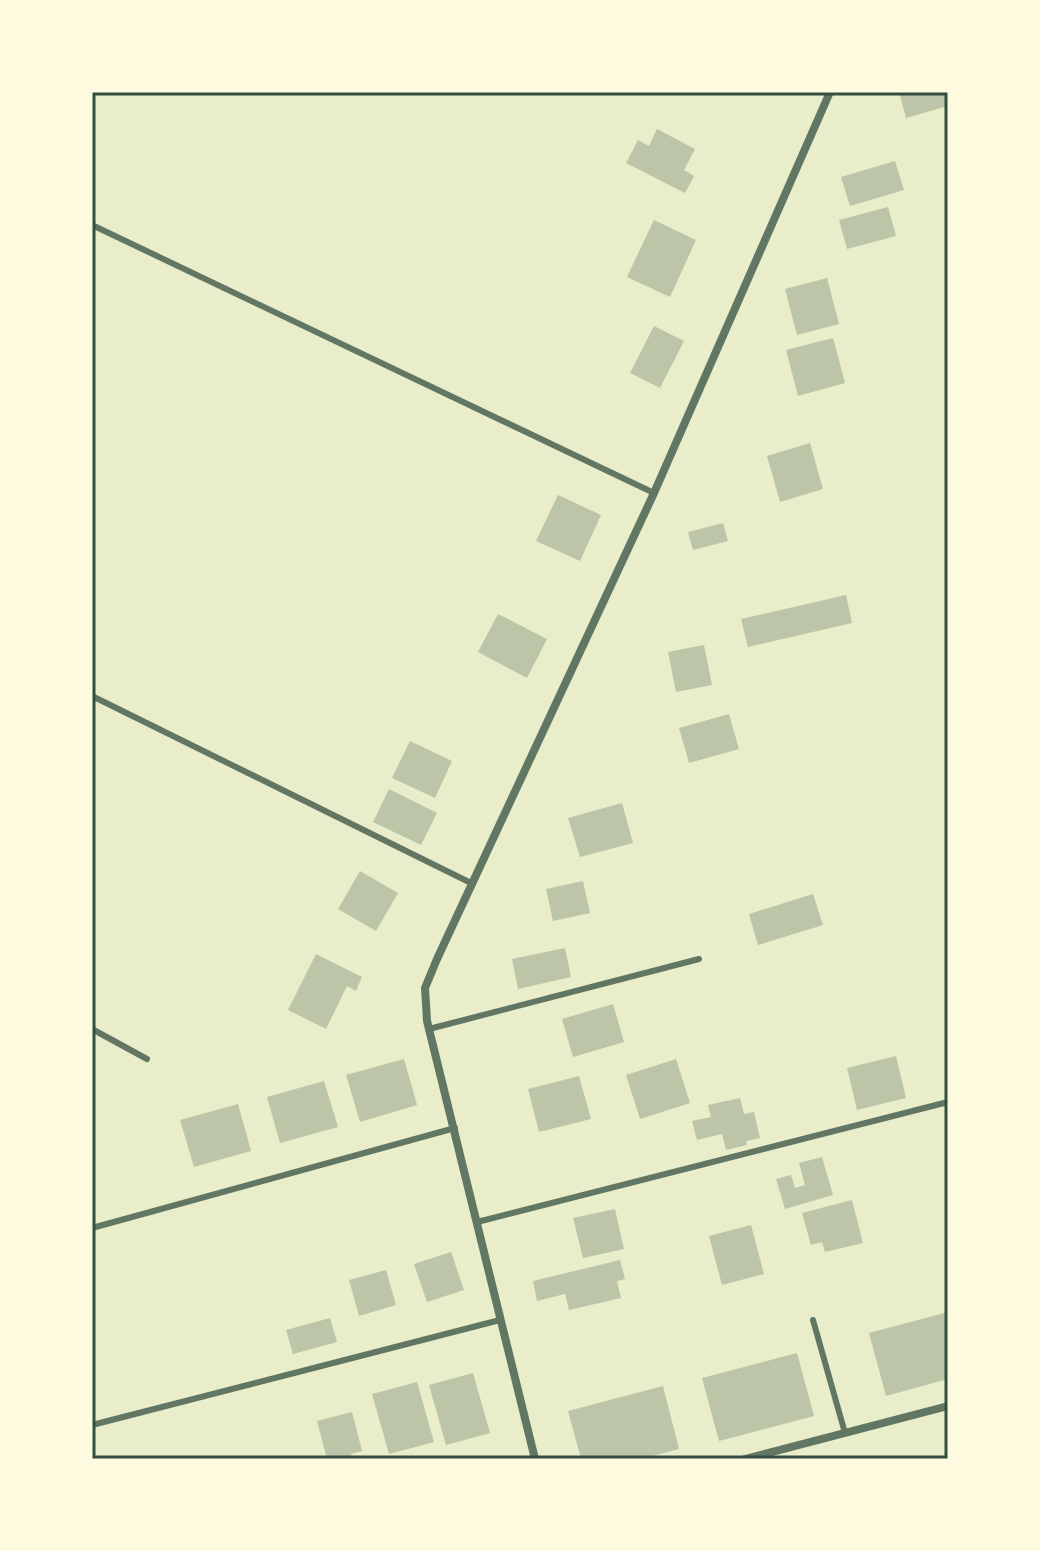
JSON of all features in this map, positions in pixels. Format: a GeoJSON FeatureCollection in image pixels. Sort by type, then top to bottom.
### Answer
{"type":"FeatureCollection","features":[{"type":"Feature","properties":{"kind":"street"},"geometry":{"type":"LineString","coordinates":[[535,1459],[429,1029],[425,988],[654,493],[830,92]]}},
{"type":"Feature","properties":{"kind":"street"},"geometry":{"type":"LineString","coordinates":[[745,1459],[948,1406]]}},
{"type":"Feature","properties":{"kind":"lane"},"geometry":{"type":"LineString","coordinates":[[92,225],[654,493]]}},
{"type":"Feature","properties":{"kind":"lane"},"geometry":{"type":"LineString","coordinates":[[92,696],[473,884]]}},
{"type":"Feature","properties":{"kind":"lane"},"geometry":{"type":"LineString","coordinates":[[429,1029],[699,959]]}},
{"type":"Feature","properties":{"kind":"lane"},"geometry":{"type":"LineString","coordinates":[[92,1029],[147,1059]]}},
{"type":"Feature","properties":{"kind":"lane"},"geometry":{"type":"LineString","coordinates":[[477,1222],[948,1102]]}},
{"type":"Feature","properties":{"kind":"lane"},"geometry":{"type":"LineString","coordinates":[[92,1228],[455,1128]]}},
{"type":"Feature","properties":{"kind":"lane"},"geometry":{"type":"LineString","coordinates":[[92,1425],[500,1320]]}},
{"type":"Feature","properties":{"kind":"lane"},"geometry":{"type":"LineString","coordinates":[[813,1320],[845,1433]]}},
{"type":"Feature","properties":{"kind":"building"},"geometry":{"type":"Polygon","coordinates":[[[899,92],[946,92],[948,106],[906,118],[899,92]]]}},
{"type":"Feature","properties":{"kind":"building"},"geometry":{"type":"Polygon","coordinates":[[[657,129],[695,149],[684,170],[694,176],[685,193],[626,163],[638,140],[649,146],[657,129]]]}},
{"type":"Feature","properties":{"kind":"building"},"geometry":{"type":"Polygon","coordinates":[[[895,161],[904,190],[850,206],[841,177],[895,161]]]}},
{"type":"Feature","properties":{"kind":"building"},"geometry":{"type":"Polygon","coordinates":[[[888,207],[896,236],[847,249],[839,220],[888,207]]]}},
{"type":"Feature","properties":{"kind":"building"},"geometry":{"type":"Polygon","coordinates":[[[654,220],[696,240],[670,297],[627,277],[654,220]]]}},
{"type":"Feature","properties":{"kind":"building"},"geometry":{"type":"Polygon","coordinates":[[[827,278],[839,324],[797,335],[785,289],[827,278]]]}},
{"type":"Feature","properties":{"kind":"building"},"geometry":{"type":"Polygon","coordinates":[[[654,326],[684,341],[660,388],[630,373],[654,326]]]}},
{"type":"Feature","properties":{"kind":"building"},"geometry":{"type":"Polygon","coordinates":[[[833,338],[845,383],[798,396],[786,350],[833,338]]]}},
{"type":"Feature","properties":{"kind":"building"},"geometry":{"type":"Polygon","coordinates":[[[810,443],[823,489],[780,502],[767,456],[810,443]]]}},
{"type":"Feature","properties":{"kind":"building"},"geometry":{"type":"Polygon","coordinates":[[[558,495],[601,515],[580,561],[536,541],[558,495]]]}},
{"type":"Feature","properties":{"kind":"building"},"geometry":{"type":"Polygon","coordinates":[[[723,523],[728,541],[693,550],[688,532],[723,523]]]}},
{"type":"Feature","properties":{"kind":"building"},"geometry":{"type":"Polygon","coordinates":[[[846,595],[852,623],[748,647],[741,619],[846,595]]]}},
{"type":"Feature","properties":{"kind":"building"},"geometry":{"type":"Polygon","coordinates":[[[498,614],[547,639],[527,678],[478,652],[498,614]]]}},
{"type":"Feature","properties":{"kind":"building"},"geometry":{"type":"Polygon","coordinates":[[[704,645],[712,685],[676,692],[668,652],[704,645]]]}},
{"type":"Feature","properties":{"kind":"building"},"geometry":{"type":"Polygon","coordinates":[[[729,714],[739,749],[689,763],[679,728],[729,714]]]}},
{"type":"Feature","properties":{"kind":"building"},"geometry":{"type":"Polygon","coordinates":[[[410,741],[452,761],[435,798],[392,778],[410,741]]]}},
{"type":"Feature","properties":{"kind":"building"},"geometry":{"type":"Polygon","coordinates":[[[389,789],[437,813],[421,845],[373,822],[389,789]]]}},
{"type":"Feature","properties":{"kind":"building"},"geometry":{"type":"Polygon","coordinates":[[[622,803],[633,843],[580,857],[568,818],[622,803]]]}},
{"type":"Feature","properties":{"kind":"building"},"geometry":{"type":"Polygon","coordinates":[[[360,871],[398,893],[376,931],[338,909],[360,871]]]}},
{"type":"Feature","properties":{"kind":"building"},"geometry":{"type":"Polygon","coordinates":[[[583,881],[590,913],[553,921],[546,889],[583,881]]]}},
{"type":"Feature","properties":{"kind":"building"},"geometry":{"type":"Polygon","coordinates":[[[813,894],[823,925],[758,945],[749,914],[813,894]]]}},
{"type":"Feature","properties":{"kind":"building"},"geometry":{"type":"Polygon","coordinates":[[[565,948],[571,977],[518,989],[512,959],[565,948]]]}},
{"type":"Feature","properties":{"kind":"building"},"geometry":{"type":"Polygon","coordinates":[[[316,954],[362,977],[356,991],[347,986],[326,1029],[288,1010],[316,954]]]}},
{"type":"Feature","properties":{"kind":"building"},"geometry":{"type":"Polygon","coordinates":[[[613,1004],[624,1042],[573,1057],[562,1019],[613,1004]]]}},
{"type":"Feature","properties":{"kind":"building"},"geometry":{"type":"Polygon","coordinates":[[[896,1056],[906,1098],[857,1110],[847,1068],[896,1056]]]}},
{"type":"Feature","properties":{"kind":"building"},"geometry":{"type":"Polygon","coordinates":[[[404,1059],[417,1105],[360,1122],[346,1075],[404,1059]]]}},
{"type":"Feature","properties":{"kind":"building"},"geometry":{"type":"Polygon","coordinates":[[[676,1059],[690,1103],[640,1119],[626,1075],[676,1059]]]}},
{"type":"Feature","properties":{"kind":"building"},"geometry":{"type":"Polygon","coordinates":[[[579,1076],[591,1119],[539,1132],[528,1089],[579,1076]]]}},
{"type":"Feature","properties":{"kind":"building"},"geometry":{"type":"Polygon","coordinates":[[[324,1081],[338,1127],[280,1143],[267,1097],[324,1081]]]}},
{"type":"Feature","properties":{"kind":"building"},"geometry":{"type":"Polygon","coordinates":[[[740,1098],[744,1114],[754,1112],[760,1138],[726,1150],[722,1134],[697,1140],[692,1121],[711,1117],[708,1105],[740,1098]]]}},
{"type":"Feature","properties":{"kind":"building"},"geometry":{"type":"Polygon","coordinates":[[[238,1104],[251,1151],[194,1167],[180,1120],[238,1104]]]}},
{"type":"Feature","properties":{"kind":"building"},"geometry":{"type":"Polygon","coordinates":[[[822,1157],[833,1195],[785,1209],[776,1179],[791,1175],[795,1188],[805,1185],[799,1163],[822,1157]]]}},
{"type":"Feature","properties":{"kind":"building"},"geometry":{"type":"Polygon","coordinates":[[[852,1200],[863,1243],[825,1252],[822,1242],[811,1245],[802,1213],[852,1200]]]}},
{"type":"Feature","properties":{"kind":"building"},"geometry":{"type":"Polygon","coordinates":[[[615,1209],[624,1249],[583,1258],[573,1218],[615,1209]]]}},
{"type":"Feature","properties":{"kind":"building"},"geometry":{"type":"Polygon","coordinates":[[[751,1225],[764,1274],[722,1285],[709,1236],[751,1225]]]}},
{"type":"Feature","properties":{"kind":"building"},"geometry":{"type":"Polygon","coordinates":[[[451,1252],[464,1290],[427,1302],[414,1264],[451,1252]]]}},
{"type":"Feature","properties":{"kind":"building"},"geometry":{"type":"Polygon","coordinates":[[[620,1260],[625,1279],[617,1281],[621,1298],[569,1310],[565,1294],[537,1301],[533,1281],[620,1260]]]}},
{"type":"Feature","properties":{"kind":"building"},"geometry":{"type":"Polygon","coordinates":[[[386,1270],[396,1305],[359,1316],[349,1280],[386,1270]]]}},
{"type":"Feature","properties":{"kind":"building"},"geometry":{"type":"Polygon","coordinates":[[[948,1312],[948,1379],[886,1396],[869,1333],[948,1312]]]}},
{"type":"Feature","properties":{"kind":"building"},"geometry":{"type":"Polygon","coordinates":[[[330,1318],[337,1342],[293,1354],[286,1330],[330,1318]]]}},
{"type":"Feature","properties":{"kind":"building"},"geometry":{"type":"Polygon","coordinates":[[[797,1353],[814,1416],[719,1441],[702,1378],[797,1353]]]}},
{"type":"Feature","properties":{"kind":"building"},"geometry":{"type":"Polygon","coordinates":[[[473,1373],[490,1433],[446,1445],[429,1385],[473,1373]]]}},
{"type":"Feature","properties":{"kind":"building"},"geometry":{"type":"Polygon","coordinates":[[[417,1382],[434,1442],[389,1454],[372,1394],[417,1382]]]}},
{"type":"Feature","properties":{"kind":"building"},"geometry":{"type":"Polygon","coordinates":[[[663,1386],[679,1449],[641,1459],[581,1459],[568,1411],[663,1386]]]}},
{"type":"Feature","properties":{"kind":"building"},"geometry":{"type":"Polygon","coordinates":[[[352,1412],[362,1451],[351,1454],[353,1459],[327,1459],[317,1421],[352,1412]]]}}]}
